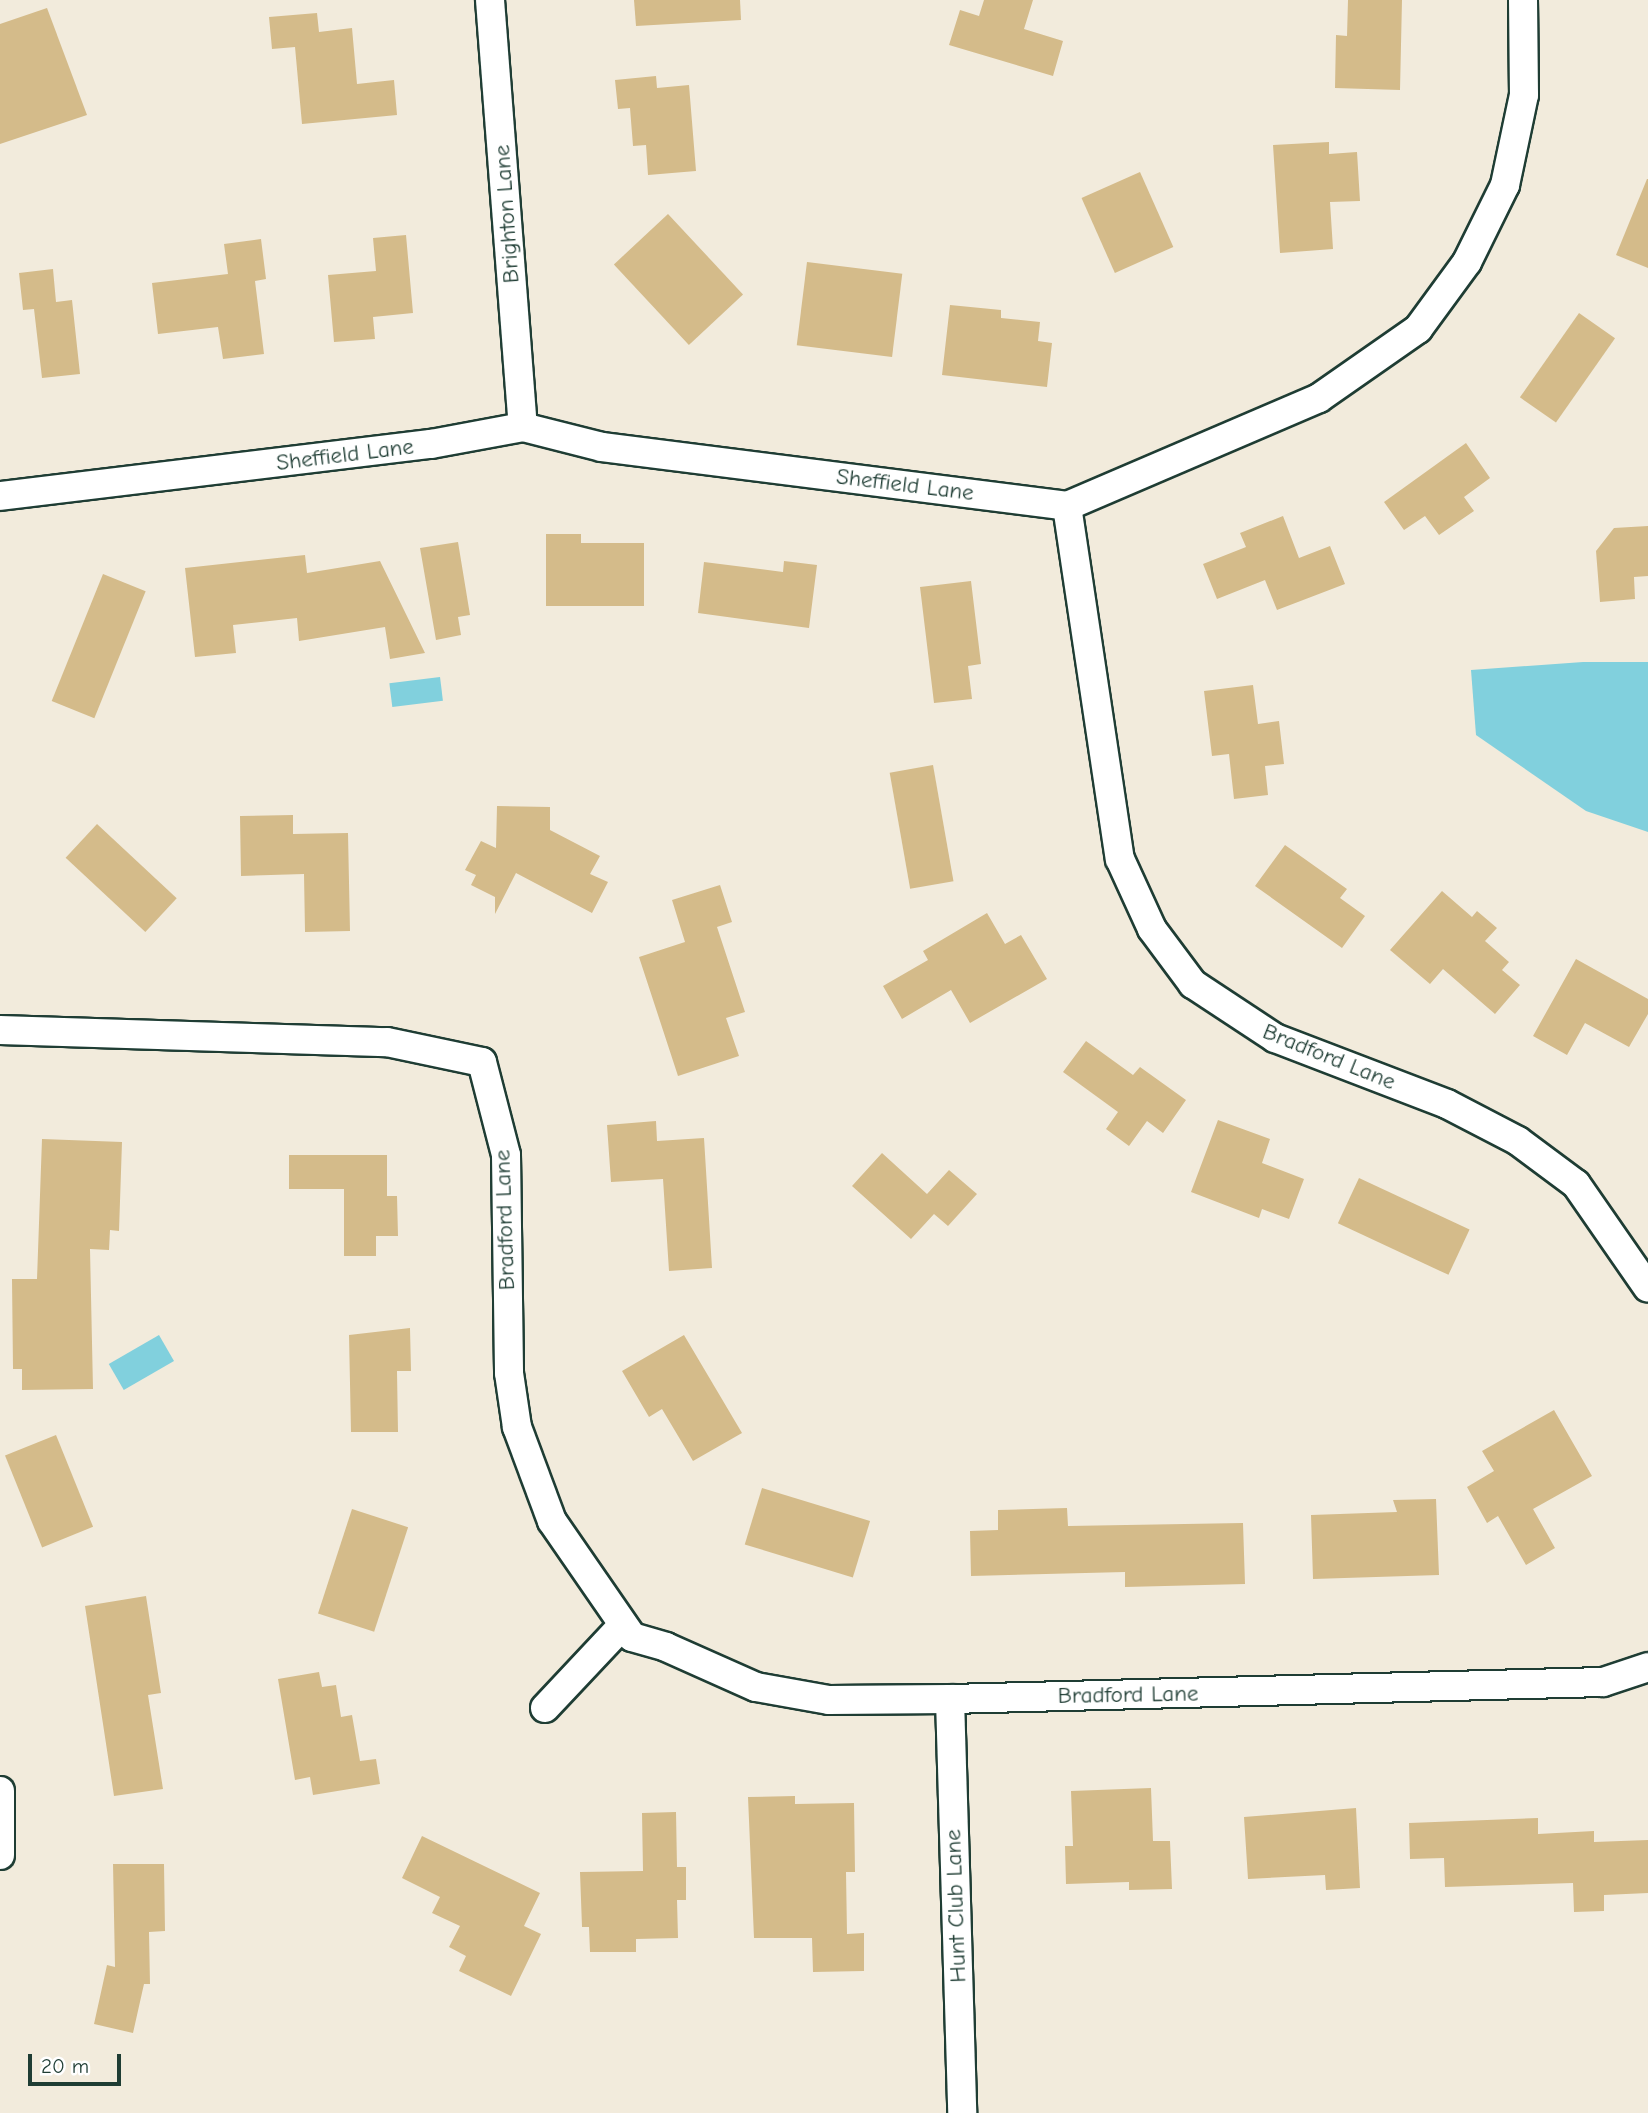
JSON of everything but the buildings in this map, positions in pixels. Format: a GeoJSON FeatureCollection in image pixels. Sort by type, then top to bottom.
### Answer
{"type":"FeatureCollection","features":[{"type":"Feature","properties":{"kind":"street","name":"Brighton Lane"},"geometry":{"type":"LineString","coordinates":[[490,0],[523,427]]}},
{"type":"Feature","properties":{"kind":"street"},"geometry":{"type":"LineString","coordinates":[[1067,506],[1319,398],[1418,329],[1467,262],[1505,184],[1524,95],[1523,0]]}},
{"type":"Feature","properties":{"kind":"street","name":"Sheffield Lane"},"geometry":{"type":"LineString","coordinates":[[0,496],[431,444],[523,427],[602,447],[1067,506]]}},
{"type":"Feature","properties":{"kind":"street","name":"Bradford Lane"},"geometry":{"type":"LineString","coordinates":[[1067,506],[1120,859],[1152,929],[1193,984],[1275,1038],[1447,1104],[1518,1141],[1576,1184],[1648,1288]]}},
{"type":"Feature","properties":{"kind":"street","name":"Bradford Lane"},"geometry":{"type":"LineString","coordinates":[[0,1030],[387,1042],[482,1062],[506,1155],[509,1373],[517,1427],[552,1521],[632,1637],[778,1692],[829,1700],[1603,1682],[1648,1667]]}},
{"type":"Feature","properties":{"kind":"street"},"geometry":{"type":"LineString","coordinates":[[545,1708],[623,1626]]}},
{"type":"Feature","properties":{"kind":"street","name":"Hunt Club Lane"},"geometry":{"type":"LineString","coordinates":[[950,1699],[962,2113]]}},
{"type":"Feature","properties":{"kind":"street"},"geometry":{"type":"LineString","coordinates":[[0,1791],[0,1855]]}},
{"type":"Feature","properties":{"kind":"water"},"geometry":{"type":"Polygon","coordinates":[[[1583,662],[1648,662],[1648,832],[1586,811],[1476,735],[1471,670],[1583,662]]]}},
{"type":"Feature","properties":{"kind":"water"},"geometry":{"type":"Polygon","coordinates":[[[440,677],[443,701],[392,707],[389,683],[440,677]]]}},
{"type":"Feature","properties":{"kind":"water"},"geometry":{"type":"Polygon","coordinates":[[[159,1335],[174,1361],[124,1390],[109,1364],[159,1335]]]}}]}
